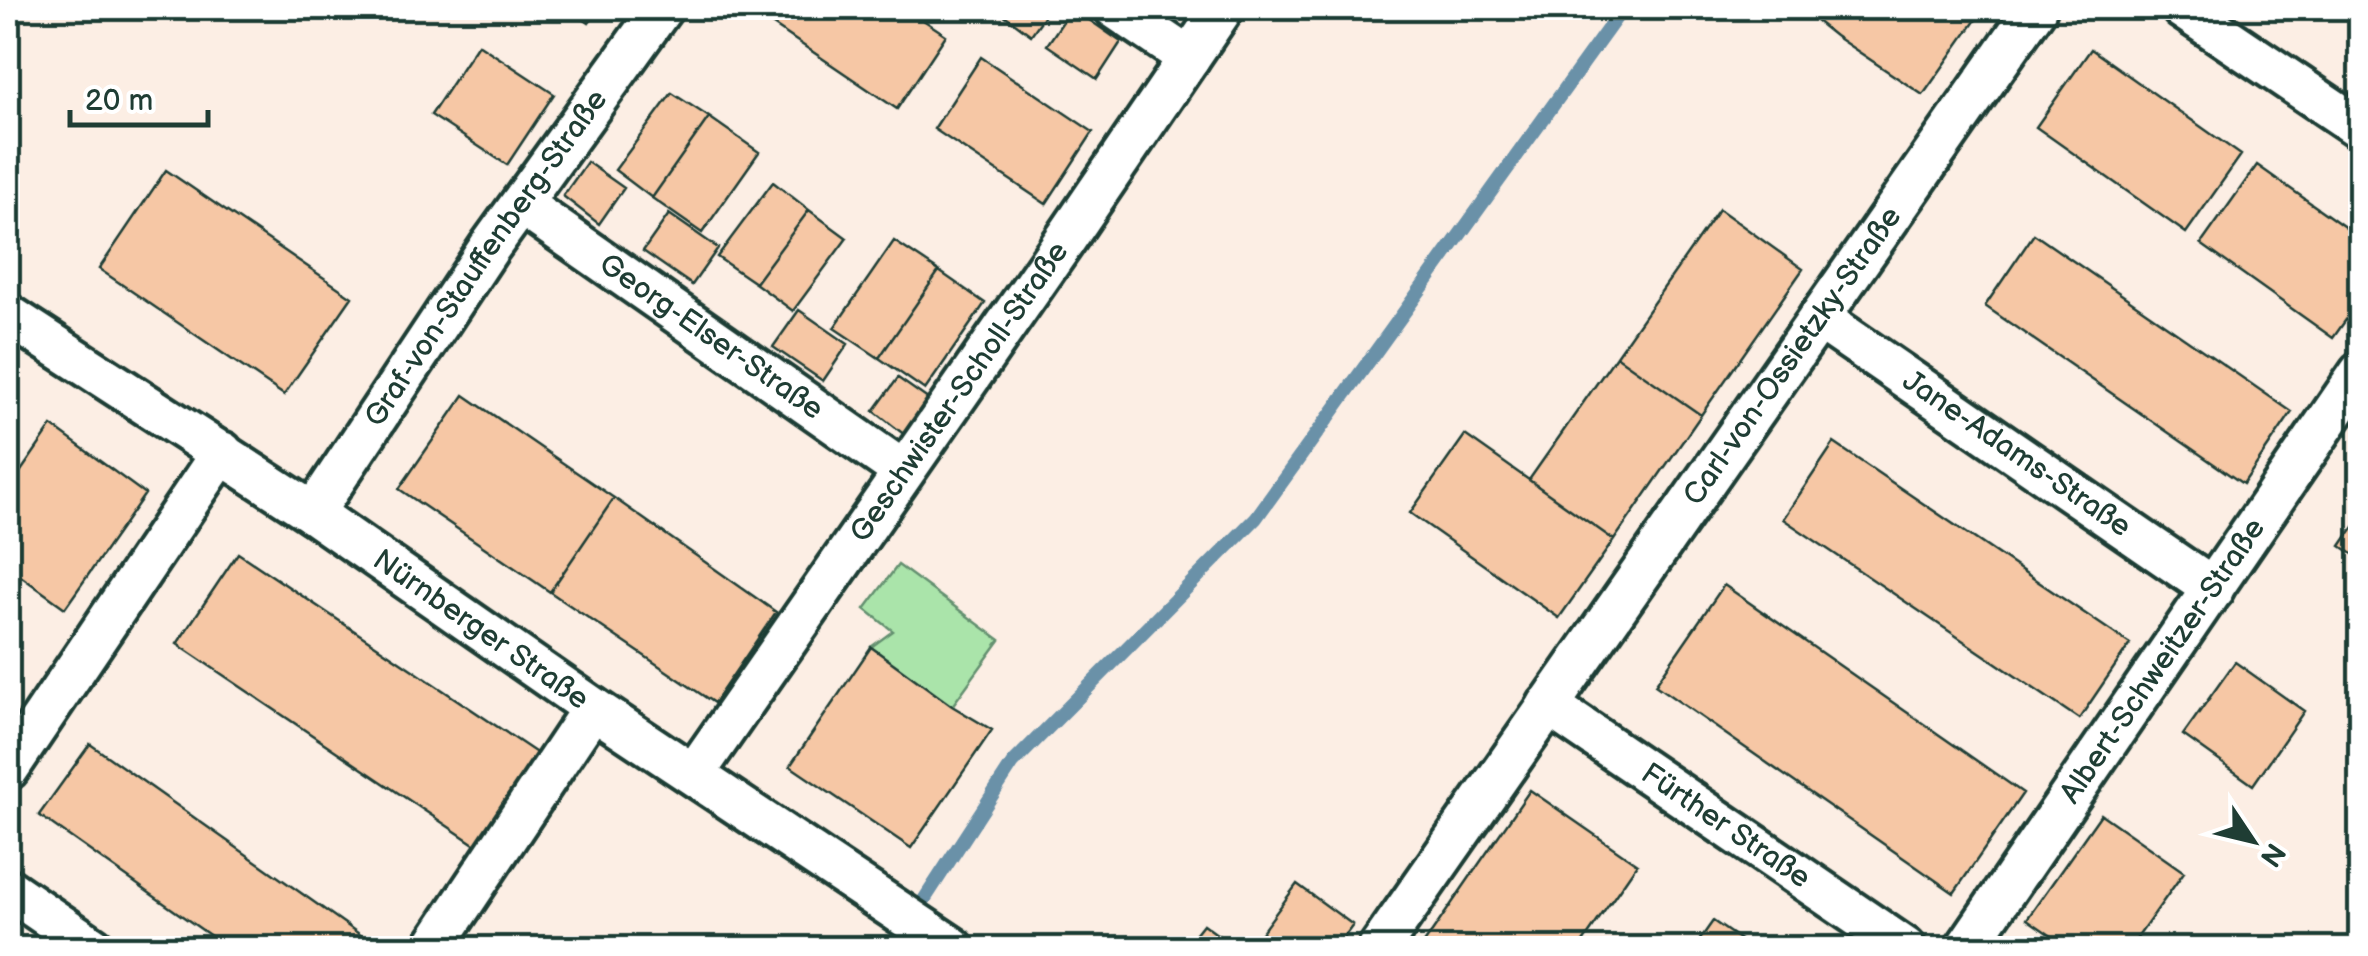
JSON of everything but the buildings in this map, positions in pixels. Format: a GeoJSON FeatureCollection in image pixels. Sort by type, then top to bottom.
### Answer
{"type":"FeatureCollection","features":[{"type":"Feature","properties":{"kind":"street","name":"Graf-von-Stauffenberg-Straße"},"geometry":{"type":"LineString","coordinates":[[313,513],[521,204],[662,8]]}},
{"type":"Feature","properties":{"kind":"street"},"geometry":{"type":"LineString","coordinates":[[1114,8],[1189,58]]}},
{"type":"Feature","properties":{"kind":"street","name":"Geschwister-Scholl-Straße"},"geometry":{"type":"LineString","coordinates":[[694,774],[1223,8]]}},
{"type":"Feature","properties":{"kind":"street","name":"Carl-von-Ossietzky-Straße"},"geometry":{"type":"LineString","coordinates":[[1379,948],[2036,8]]}},
{"type":"Feature","properties":{"kind":"street"},"geometry":{"type":"LineString","coordinates":[[2182,8],[2360,128]]}},
{"type":"Feature","properties":{"kind":"street","name":"Georg-Elser-Straße"},"geometry":{"type":"LineString","coordinates":[[521,204],[903,471]]}},
{"type":"Feature","properties":{"kind":"street","name":"Nürnberger Straße"},"geometry":{"type":"LineString","coordinates":[[8,315],[222,452],[953,948]]}},
{"type":"Feature","properties":{"kind":"street","name":"Jane-Adams-Straße"},"geometry":{"type":"LineString","coordinates":[[1819,318],[2213,589]]}},
{"type":"Feature","properties":{"kind":"street","name":"Albert-Schweitzer-Straße"},"geometry":{"type":"LineString","coordinates":[[1966,948],[2360,373]]}},
{"type":"Feature","properties":{"kind":"street"},"geometry":{"type":"LineString","coordinates":[[8,769],[222,452]]}},
{"type":"Feature","properties":{"kind":"street","name":"Fürther Straße"},"geometry":{"type":"LineString","coordinates":[[1548,705],[1905,948]]}},
{"type":"Feature","properties":{"kind":"street"},"geometry":{"type":"LineString","coordinates":[[433,948],[594,708]]}},
{"type":"Feature","properties":{"kind":"street"},"geometry":{"type":"LineString","coordinates":[[8,888],[94,948]]}},
{"type":"Feature","properties":{"kind":"green space"},"geometry":{"type":"Polygon","coordinates":[[[898,565],[1000,640],[952,706],[871,647],[893,631],[865,609],[898,565]]]}},
{"type":"Feature","properties":{"kind":"waterway"},"geometry":{"type":"LineString","coordinates":[[922,903],[1013,763],[1256,518],[1623,8]]}},
{"type":"Feature","properties":{"kind":"waterway"},"geometry":{"type":"LineString","coordinates":[[893,948],[900,937]]}}]}
